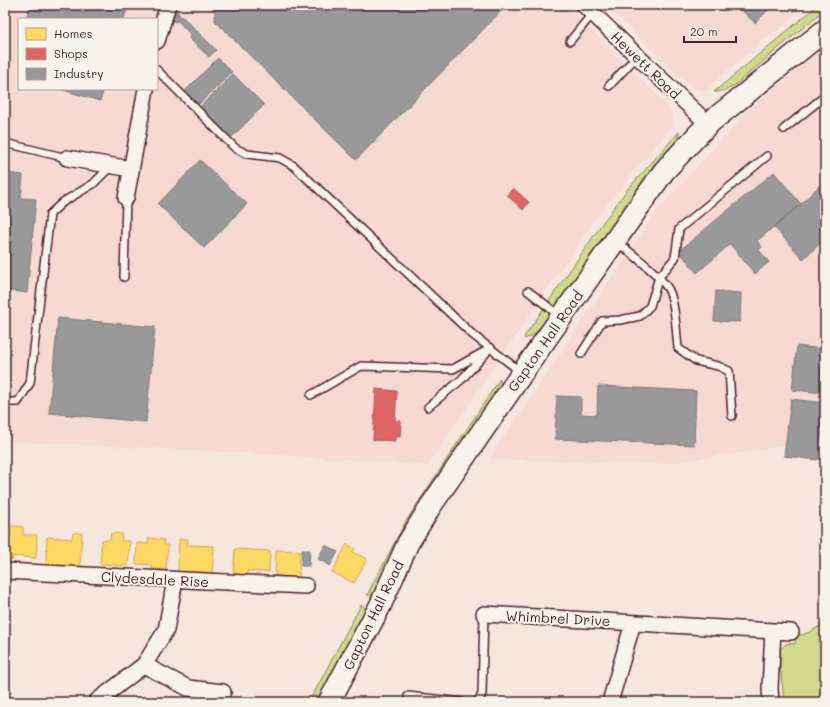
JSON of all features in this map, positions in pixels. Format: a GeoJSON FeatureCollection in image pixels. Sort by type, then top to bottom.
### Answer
{"type":"FeatureCollection","features":[{"type":"Feature","properties":{"kind":"street"},"geometry":{"type":"LineString","coordinates":[[158,38],[168,5]]}},
{"type":"Feature","properties":{"kind":"street","name":"Hewett Road"},"geometry":{"type":"LineString","coordinates":[[588,9],[708,124]]}},
{"type":"Feature","properties":{"kind":"street","name":"Gapton Hall Road"},"geometry":{"type":"LineString","coordinates":[[329,702],[380,606],[408,542],[430,507],[664,171],[708,124],[825,30]]}},
{"type":"Feature","properties":{"kind":"street"},"geometry":{"type":"LineString","coordinates":[[126,198],[146,90]]}},
{"type":"Feature","properties":{"kind":"street"},"geometry":{"type":"LineString","coordinates":[[67,158],[131,169]]}},
{"type":"Feature","properties":{"kind":"street","name":"Clydesdale Rise"},"geometry":{"type":"LineString","coordinates":[[5,571],[306,586]]}},
{"type":"Feature","properties":{"kind":"street"},"geometry":{"type":"LineString","coordinates":[[96,702],[144,665],[166,630],[175,580]]}},
{"type":"Feature","properties":{"kind":"street","name":"Whimbrel Drive"},"geometry":{"type":"LineString","coordinates":[[484,614],[791,632]]}},
{"type":"Feature","properties":{"kind":"street","name":"Whimbrel Drive"},"geometry":{"type":"LineString","coordinates":[[610,702],[633,623]]}},
{"type":"Feature","properties":{"kind":"street"},"geometry":{"type":"LineString","coordinates":[[771,702],[770,688],[773,631]]}},
{"type":"Feature","properties":{"kind":"street"},"geometry":{"type":"LineString","coordinates":[[144,665],[188,688],[222,692]]}},
{"type":"Feature","properties":{"kind":"lane"},"geometry":{"type":"LineString","coordinates":[[570,41],[588,9]]}},
{"type":"Feature","properties":{"kind":"lane"},"geometry":{"type":"LineString","coordinates":[[609,86],[637,56]]}},
{"type":"Feature","properties":{"kind":"lane"},"geometry":{"type":"LineString","coordinates":[[158,71],[235,148],[247,154],[280,158],[294,166],[473,335],[522,374]]}},
{"type":"Feature","properties":{"kind":"lane"},"geometry":{"type":"LineString","coordinates":[[784,129],[825,96]]}},
{"type":"Feature","properties":{"kind":"lane"},"geometry":{"type":"LineString","coordinates":[[5,143],[67,158]]}},
{"type":"Feature","properties":{"kind":"lane"},"geometry":{"type":"LineString","coordinates":[[581,354],[602,321],[620,320],[640,316],[650,306],[659,277],[675,258],[679,229],[767,156]]}},
{"type":"Feature","properties":{"kind":"lane"},"geometry":{"type":"LineString","coordinates":[[5,402],[18,402],[30,383],[50,214],[63,202],[93,184],[111,166]]}},
{"type":"Feature","properties":{"kind":"lane"},"geometry":{"type":"LineString","coordinates":[[124,277],[126,198]]}},
{"type":"Feature","properties":{"kind":"lane"},"geometry":{"type":"LineString","coordinates":[[616,240],[659,277],[670,292],[674,307],[678,348],[696,361],[718,366],[729,372],[732,416]]}},
{"type":"Feature","properties":{"kind":"lane"},"geometry":{"type":"LineString","coordinates":[[528,291],[562,317]]}},
{"type":"Feature","properties":{"kind":"lane"},"geometry":{"type":"LineString","coordinates":[[311,395],[360,366],[453,368],[491,348]]}},
{"type":"Feature","properties":{"kind":"lane"},"geometry":{"type":"LineString","coordinates":[[428,407],[461,380],[491,348]]}},
{"type":"Feature","properties":{"kind":"lane"},"geometry":{"type":"LineString","coordinates":[[476,702],[482,694],[484,614]]}},
{"type":"Feature","properties":{"kind":"lane"},"geometry":{"type":"LineString","coordinates":[[408,696],[462,702]]}},
{"type":"Feature","properties":{"kind":"shaded area"},"geometry":{"type":"Polygon","coordinates":[[[5,5],[566,5],[668,106],[672,114],[674,124],[593,222],[427,466],[247,453],[5,441],[5,5]]]}},
{"type":"Feature","properties":{"kind":"shaded area"},"geometry":{"type":"Polygon","coordinates":[[[605,5],[808,5],[721,76],[706,91],[693,88],[682,79],[605,5]]]}},
{"type":"Feature","properties":{"kind":"shaded area"},"geometry":{"type":"Polygon","coordinates":[[[825,45],[825,440],[663,464],[489,459],[654,215],[747,111],[825,45]]]}},
{"type":"Feature","properties":{"kind":"green space"},"geometry":{"type":"Polygon","coordinates":[[[818,5],[825,5],[825,9],[734,86],[720,92],[714,92],[818,5]]]}},
{"type":"Feature","properties":{"kind":"green space"},"geometry":{"type":"Polygon","coordinates":[[[679,132],[678,142],[604,236],[550,316],[532,336],[525,339],[524,337],[627,190],[679,132]]]}},
{"type":"Feature","properties":{"kind":"green space"},"geometry":{"type":"Polygon","coordinates":[[[500,379],[501,387],[374,595],[367,595],[406,521],[500,379]]]}},
{"type":"Feature","properties":{"kind":"green space"},"geometry":{"type":"Polygon","coordinates":[[[361,605],[367,609],[317,702],[309,702],[361,605]]]}},
{"type":"Feature","properties":{"kind":"green space"},"geometry":{"type":"Polygon","coordinates":[[[825,623],[825,702],[784,702],[780,650],[787,643],[795,644],[796,636],[808,633],[825,623]]]}},
{"type":"Feature","properties":{"kind":"building: Homes"},"geometry":{"type":"Polygon","coordinates":[[[10,526],[23,527],[23,535],[37,535],[36,558],[13,556],[13,560],[5,560],[5,535],[10,535],[10,526]]]}},
{"type":"Feature","properties":{"kind":"building: Homes"},"geometry":{"type":"Polygon","coordinates":[[[73,533],[82,533],[80,567],[46,565],[47,537],[72,539],[73,533]]]}},
{"type":"Feature","properties":{"kind":"building: Homes"},"geometry":{"type":"Polygon","coordinates":[[[111,533],[122,534],[121,541],[130,541],[128,566],[100,564],[102,540],[110,540],[111,533]]]}},
{"type":"Feature","properties":{"kind":"building: Homes"},"geometry":{"type":"Polygon","coordinates":[[[149,538],[164,540],[164,545],[168,545],[166,570],[152,569],[152,565],[136,564],[137,543],[148,544],[149,538]]]}},
{"type":"Feature","properties":{"kind":"building: Homes"},"geometry":{"type":"Polygon","coordinates":[[[179,539],[188,539],[187,545],[214,546],[212,574],[178,572],[179,539]]]}},
{"type":"Feature","properties":{"kind":"building: Homes"},"geometry":{"type":"Polygon","coordinates":[[[347,544],[355,549],[353,552],[367,559],[354,583],[332,572],[347,544]]]}},
{"type":"Feature","properties":{"kind":"building: Homes"},"geometry":{"type":"Polygon","coordinates":[[[235,549],[270,551],[269,572],[247,571],[247,575],[233,575],[235,549]]]}},
{"type":"Feature","properties":{"kind":"building: Homes"},"geometry":{"type":"Polygon","coordinates":[[[276,550],[300,551],[299,577],[275,576],[276,550]]]}},
{"type":"Feature","properties":{"kind":"building: Shops"},"geometry":{"type":"Polygon","coordinates":[[[513,188],[529,202],[523,210],[507,195],[513,188]]]}},
{"type":"Feature","properties":{"kind":"building: Shops"},"geometry":{"type":"Polygon","coordinates":[[[376,389],[397,391],[395,421],[401,421],[400,437],[395,436],[395,441],[373,440],[376,389]]]}},
{"type":"Feature","properties":{"kind":"building: Industry"},"geometry":{"type":"Polygon","coordinates":[[[30,5],[128,5],[124,18],[26,18],[30,5]]]}},
{"type":"Feature","properties":{"kind":"building: Industry"},"geometry":{"type":"Polygon","coordinates":[[[215,5],[503,5],[505,7],[356,160],[215,21],[215,5]]]}},
{"type":"Feature","properties":{"kind":"building: Industry"},"geometry":{"type":"Polygon","coordinates":[[[736,5],[773,5],[755,23],[736,5]]]}},
{"type":"Feature","properties":{"kind":"building: Industry"},"geometry":{"type":"Polygon","coordinates":[[[173,8],[179,13],[178,15],[184,18],[216,50],[209,57],[189,38],[191,35],[177,20],[176,22],[168,19],[173,8]]]}},
{"type":"Feature","properties":{"kind":"building: Industry"},"geometry":{"type":"Polygon","coordinates":[[[218,58],[232,72],[192,111],[179,97],[218,58]]]}},
{"type":"Feature","properties":{"kind":"building: Industry"},"geometry":{"type":"Polygon","coordinates":[[[233,74],[264,105],[225,144],[194,113],[233,74]]]}},
{"type":"Feature","properties":{"kind":"building: Industry"},"geometry":{"type":"Polygon","coordinates":[[[63,90],[104,90],[100,101],[63,90]]]}},
{"type":"Feature","properties":{"kind":"building: Industry"},"geometry":{"type":"Polygon","coordinates":[[[200,160],[247,204],[204,248],[158,204],[200,160]]]}},
{"type":"Feature","properties":{"kind":"building: Industry"},"geometry":{"type":"Polygon","coordinates":[[[774,172],[801,204],[757,241],[762,247],[759,250],[769,262],[755,274],[730,244],[697,273],[679,251],[774,172]]]}},
{"type":"Feature","properties":{"kind":"building: Industry"},"geometry":{"type":"Polygon","coordinates":[[[5,173],[23,175],[21,198],[36,199],[27,293],[5,290],[5,173]]]}},
{"type":"Feature","properties":{"kind":"building: Industry"},"geometry":{"type":"Polygon","coordinates":[[[823,182],[825,184],[825,239],[803,259],[774,227],[801,204],[823,182]]]}},
{"type":"Feature","properties":{"kind":"building: Industry"},"geometry":{"type":"Polygon","coordinates":[[[716,291],[741,293],[740,322],[714,321],[716,291]]]}},
{"type":"Feature","properties":{"kind":"building: Industry"},"geometry":{"type":"Polygon","coordinates":[[[58,318],[155,327],[146,422],[49,413],[58,318]]]}},
{"type":"Feature","properties":{"kind":"building: Industry"},"geometry":{"type":"Polygon","coordinates":[[[797,346],[825,349],[825,393],[792,390],[797,346]]]}},
{"type":"Feature","properties":{"kind":"building: Industry"},"geometry":{"type":"Polygon","coordinates":[[[598,386],[696,391],[694,445],[555,439],[557,396],[581,397],[581,414],[597,415],[598,386]]]}},
{"type":"Feature","properties":{"kind":"building: Industry"},"geometry":{"type":"Polygon","coordinates":[[[791,399],[825,403],[818,460],[784,456],[791,399]]]}},
{"type":"Feature","properties":{"kind":"building: Industry"},"geometry":{"type":"Polygon","coordinates":[[[325,545],[338,552],[330,566],[318,559],[325,545]]]}},
{"type":"Feature","properties":{"kind":"building: Industry"},"geometry":{"type":"Polygon","coordinates":[[[302,550],[310,550],[309,566],[301,566],[302,550]]]}}]}
